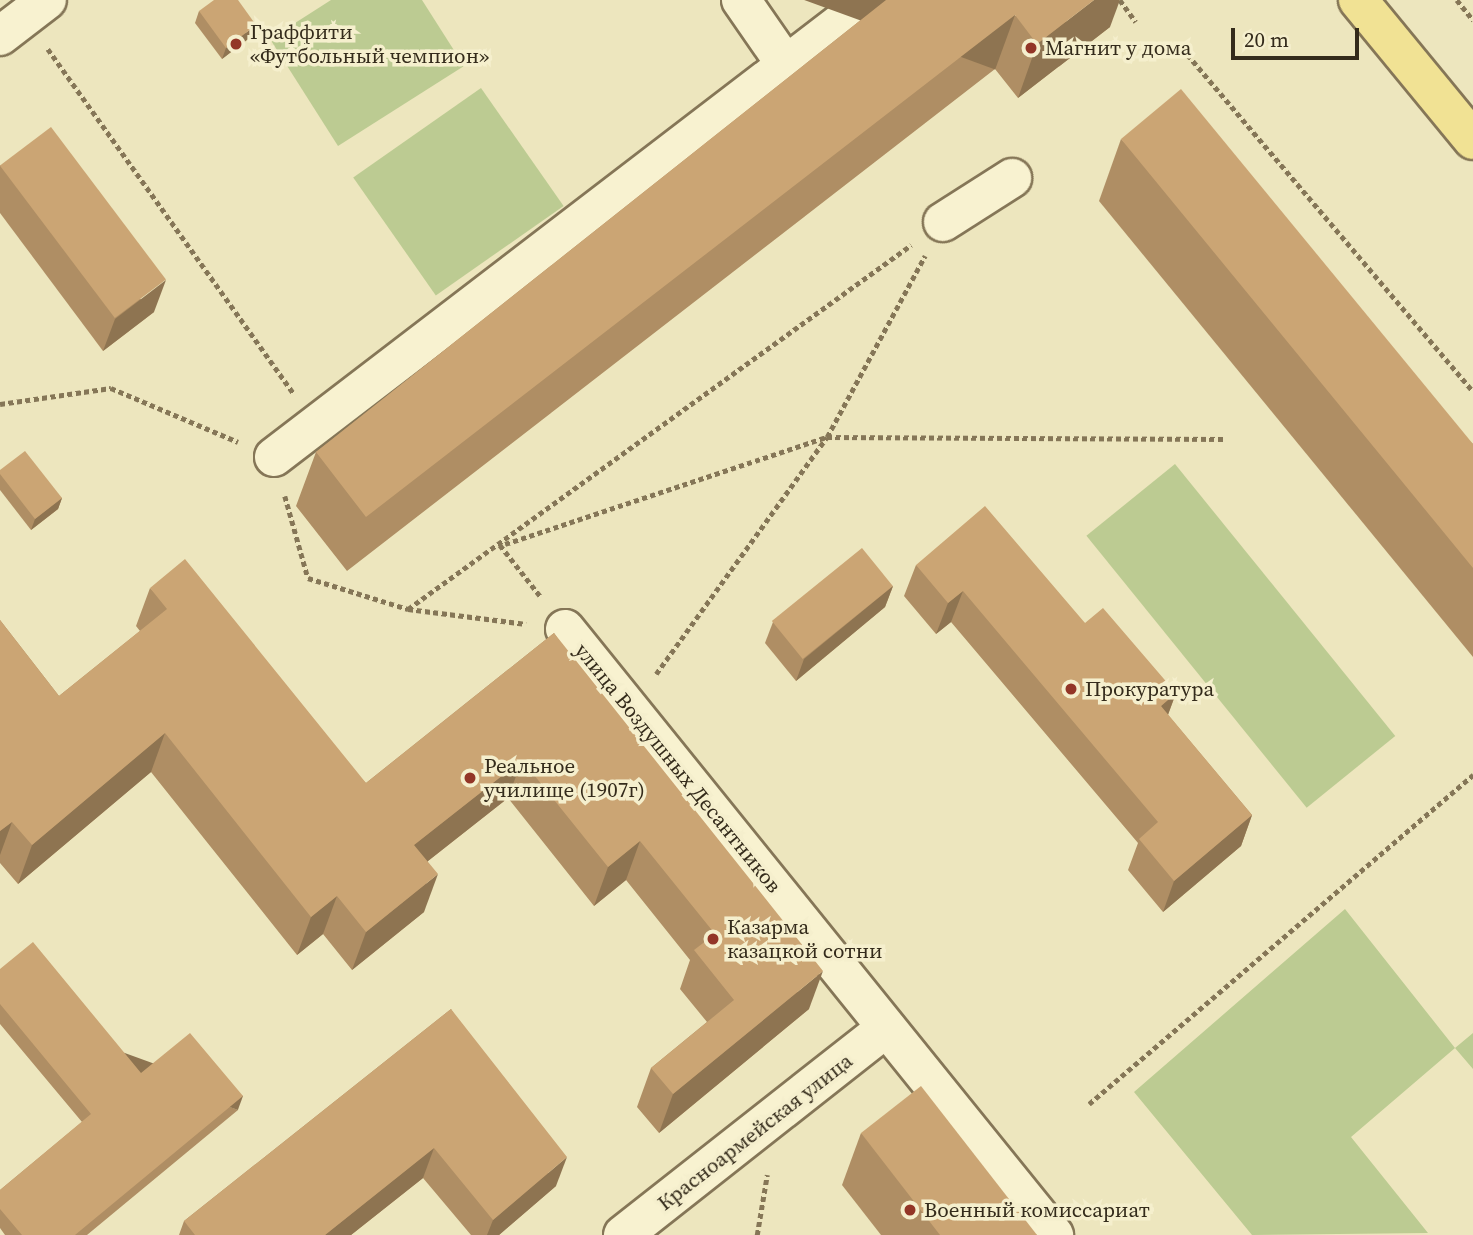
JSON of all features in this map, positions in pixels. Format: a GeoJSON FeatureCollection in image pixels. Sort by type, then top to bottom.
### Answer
{"type":"FeatureCollection","features":[{"type":"Feature","properties":{"kind":"main road"},"geometry":{"type":"LineString","coordinates":[[1358,0],[1473,140]]}},
{"type":"Feature","properties":{"kind":"street"},"geometry":{"type":"LineString","coordinates":[[741,0],[786,65]]}},
{"type":"Feature","properties":{"kind":"street"},"geometry":{"type":"LineString","coordinates":[[274,457],[855,12],[858,0]]}},
{"type":"Feature","properties":{"kind":"street"},"geometry":{"type":"LineString","coordinates":[[943,222],[1012,178]]}},
{"type":"Feature","properties":{"kind":"street","name":"улица Воздушных Десантников"},"geometry":{"type":"LineString","coordinates":[[565,629],[1054,1235]]}},
{"type":"Feature","properties":{"kind":"street","name":"Красноармейская улица"},"geometry":{"type":"LineString","coordinates":[[623,1235],[886,1028]]}},
{"type":"Feature","properties":{"kind":"path"},"geometry":{"type":"LineString","coordinates":[[1120,0],[1136,22]]}},
{"type":"Feature","properties":{"kind":"path"},"geometry":{"type":"LineString","coordinates":[[1457,0],[1473,20]]}},
{"type":"Feature","properties":{"kind":"path"},"geometry":{"type":"LineString","coordinates":[[24,18],[316,424]]}},
{"type":"Feature","properties":{"kind":"path"},"geometry":{"type":"LineString","coordinates":[[1182,48],[1473,391]]}},
{"type":"Feature","properties":{"kind":"path"},"geometry":{"type":"LineString","coordinates":[[631,709],[827,437],[943,222]]}},
{"type":"Feature","properties":{"kind":"path"},"geometry":{"type":"LineString","coordinates":[[500,545],[943,222]]}},
{"type":"Feature","properties":{"kind":"path"},"geometry":{"type":"LineString","coordinates":[[500,545],[827,437],[1225,439]]}},
{"type":"Feature","properties":{"kind":"path"},"geometry":{"type":"LineString","coordinates":[[500,545],[565,629]]}},
{"type":"Feature","properties":{"kind":"path"},"geometry":{"type":"LineString","coordinates":[[408,609],[565,629]]}},
{"type":"Feature","properties":{"kind":"path"},"geometry":{"type":"LineString","coordinates":[[1089,1104],[1473,775]]}},
{"type":"Feature","properties":{"kind":"path"},"geometry":{"type":"LineString","coordinates":[[757,1235],[769,1162]]}},
{"type":"Feature","properties":{"kind":"green space"},"geometry":{"type":"Polygon","coordinates":[[[331,0],[422,0],[464,66],[338,146],[270,39],[331,0]]]}},
{"type":"Feature","properties":{"kind":"green space"},"geometry":{"type":"Polygon","coordinates":[[[481,88],[564,206],[436,295],[353,177],[481,88]]]}},
{"type":"Feature","properties":{"kind":"green space"},"geometry":{"type":"Polygon","coordinates":[[[1175,464],[1395,736],[1307,808],[1086,536],[1175,464]]]}},
{"type":"Feature","properties":{"kind":"green space"},"geometry":{"type":"Polygon","coordinates":[[[1345,909],[1455,1048],[1351,1137],[1428,1233],[1252,1235],[1134,1092],[1345,909]]]}},
{"type":"Feature","properties":{"kind":"green space"},"geometry":{"type":"Polygon","coordinates":[[[1473,1033],[1473,1069],[1455,1048],[1473,1033]]]}},
{"type":"Feature","properties":{"kind":"building"},"geometry":{"type":"Polygon","coordinates":[[[214,0],[238,0],[256,25],[226,48],[199,11],[214,0]]]}},
{"type":"Feature","properties":{"kind":"building"},"geometry":{"type":"Polygon","coordinates":[[[886,0],[1094,0],[1037,44],[1015,15],[366,517],[316,452],[886,0]]]}},
{"type":"Feature","properties":{"kind":"building"},"geometry":{"type":"Polygon","coordinates":[[[1181,89],[1473,444],[1473,568],[1121,139],[1181,89]]]}},
{"type":"Feature","properties":{"kind":"building"},"geometry":{"type":"Polygon","coordinates":[[[51,127],[166,280],[115,318],[0,166],[51,127]]]}},
{"type":"Feature","properties":{"kind":"building"},"geometry":{"type":"Polygon","coordinates":[[[25,451],[62,498],[35,519],[0,474],[0,470],[25,451]]]}},
{"type":"Feature","properties":{"kind":"building","name":"Прокуратура"},"geometry":{"type":"Polygon","coordinates":[[[985,506],[1085,623],[1103,608],[1176,693],[1161,706],[1252,815],[1174,881],[1139,839],[1158,822],[963,591],[948,603],[916,565],[985,506]]]}},
{"type":"Feature","properties":{"kind":"building"},"geometry":{"type":"Polygon","coordinates":[[[862,548],[893,586],[803,659],[772,621],[862,548]]]}},
{"type":"Feature","properties":{"kind":"building"},"geometry":{"type":"Polygon","coordinates":[[[185,559],[366,783],[554,633],[823,971],[673,1094],[651,1068],[734,1000],[694,950],[715,934],[640,841],[608,867],[522,760],[414,845],[438,874],[366,932],[337,896],[311,917],[165,733],[32,845],[12,822],[0,831],[0,620],[59,696],[167,609],[150,588],[185,559]]]}},
{"type":"Feature","properties":{"kind":"building"},"geometry":{"type":"Polygon","coordinates":[[[33,942],[141,1073],[190,1033],[243,1096],[75,1235],[22,1235],[0,1209],[0,1190],[91,1114],[0,1004],[0,969],[33,942]]]}},
{"type":"Feature","properties":{"kind":"building"},"geometry":{"type":"Polygon","coordinates":[[[451,1009],[567,1157],[493,1220],[434,1148],[325,1235],[195,1235],[184,1221],[451,1009]]]}},
{"type":"Feature","properties":{"kind":"building"},"geometry":{"type":"Polygon","coordinates":[[[921,1086],[1037,1235],[940,1235],[861,1133],[921,1086]]]}},
{"type":"Feature","properties":{"kind":"place","name":"Граффити «Футбольный чемпион»"},"geometry":{"type":"Point","coordinates":[236,44]}},
{"type":"Feature","properties":{"kind":"place","name":"Магнит у дома"},"geometry":{"type":"Point","coordinates":[1031,48]}},
{"type":"Feature","properties":{"kind":"place","name":"Прокуратура"},"geometry":{"type":"Point","coordinates":[1071,689]}},
{"type":"Feature","properties":{"kind":"place","name":"Реальное училище (1907г)"},"geometry":{"type":"Point","coordinates":[470,778]}},
{"type":"Feature","properties":{"kind":"place","name":"Казарма казацкой сотни"},"geometry":{"type":"Point","coordinates":[713,939]}},
{"type":"Feature","properties":{"kind":"place","name":"Военный комиссариат"},"geometry":{"type":"Point","coordinates":[910,1210]}}]}
